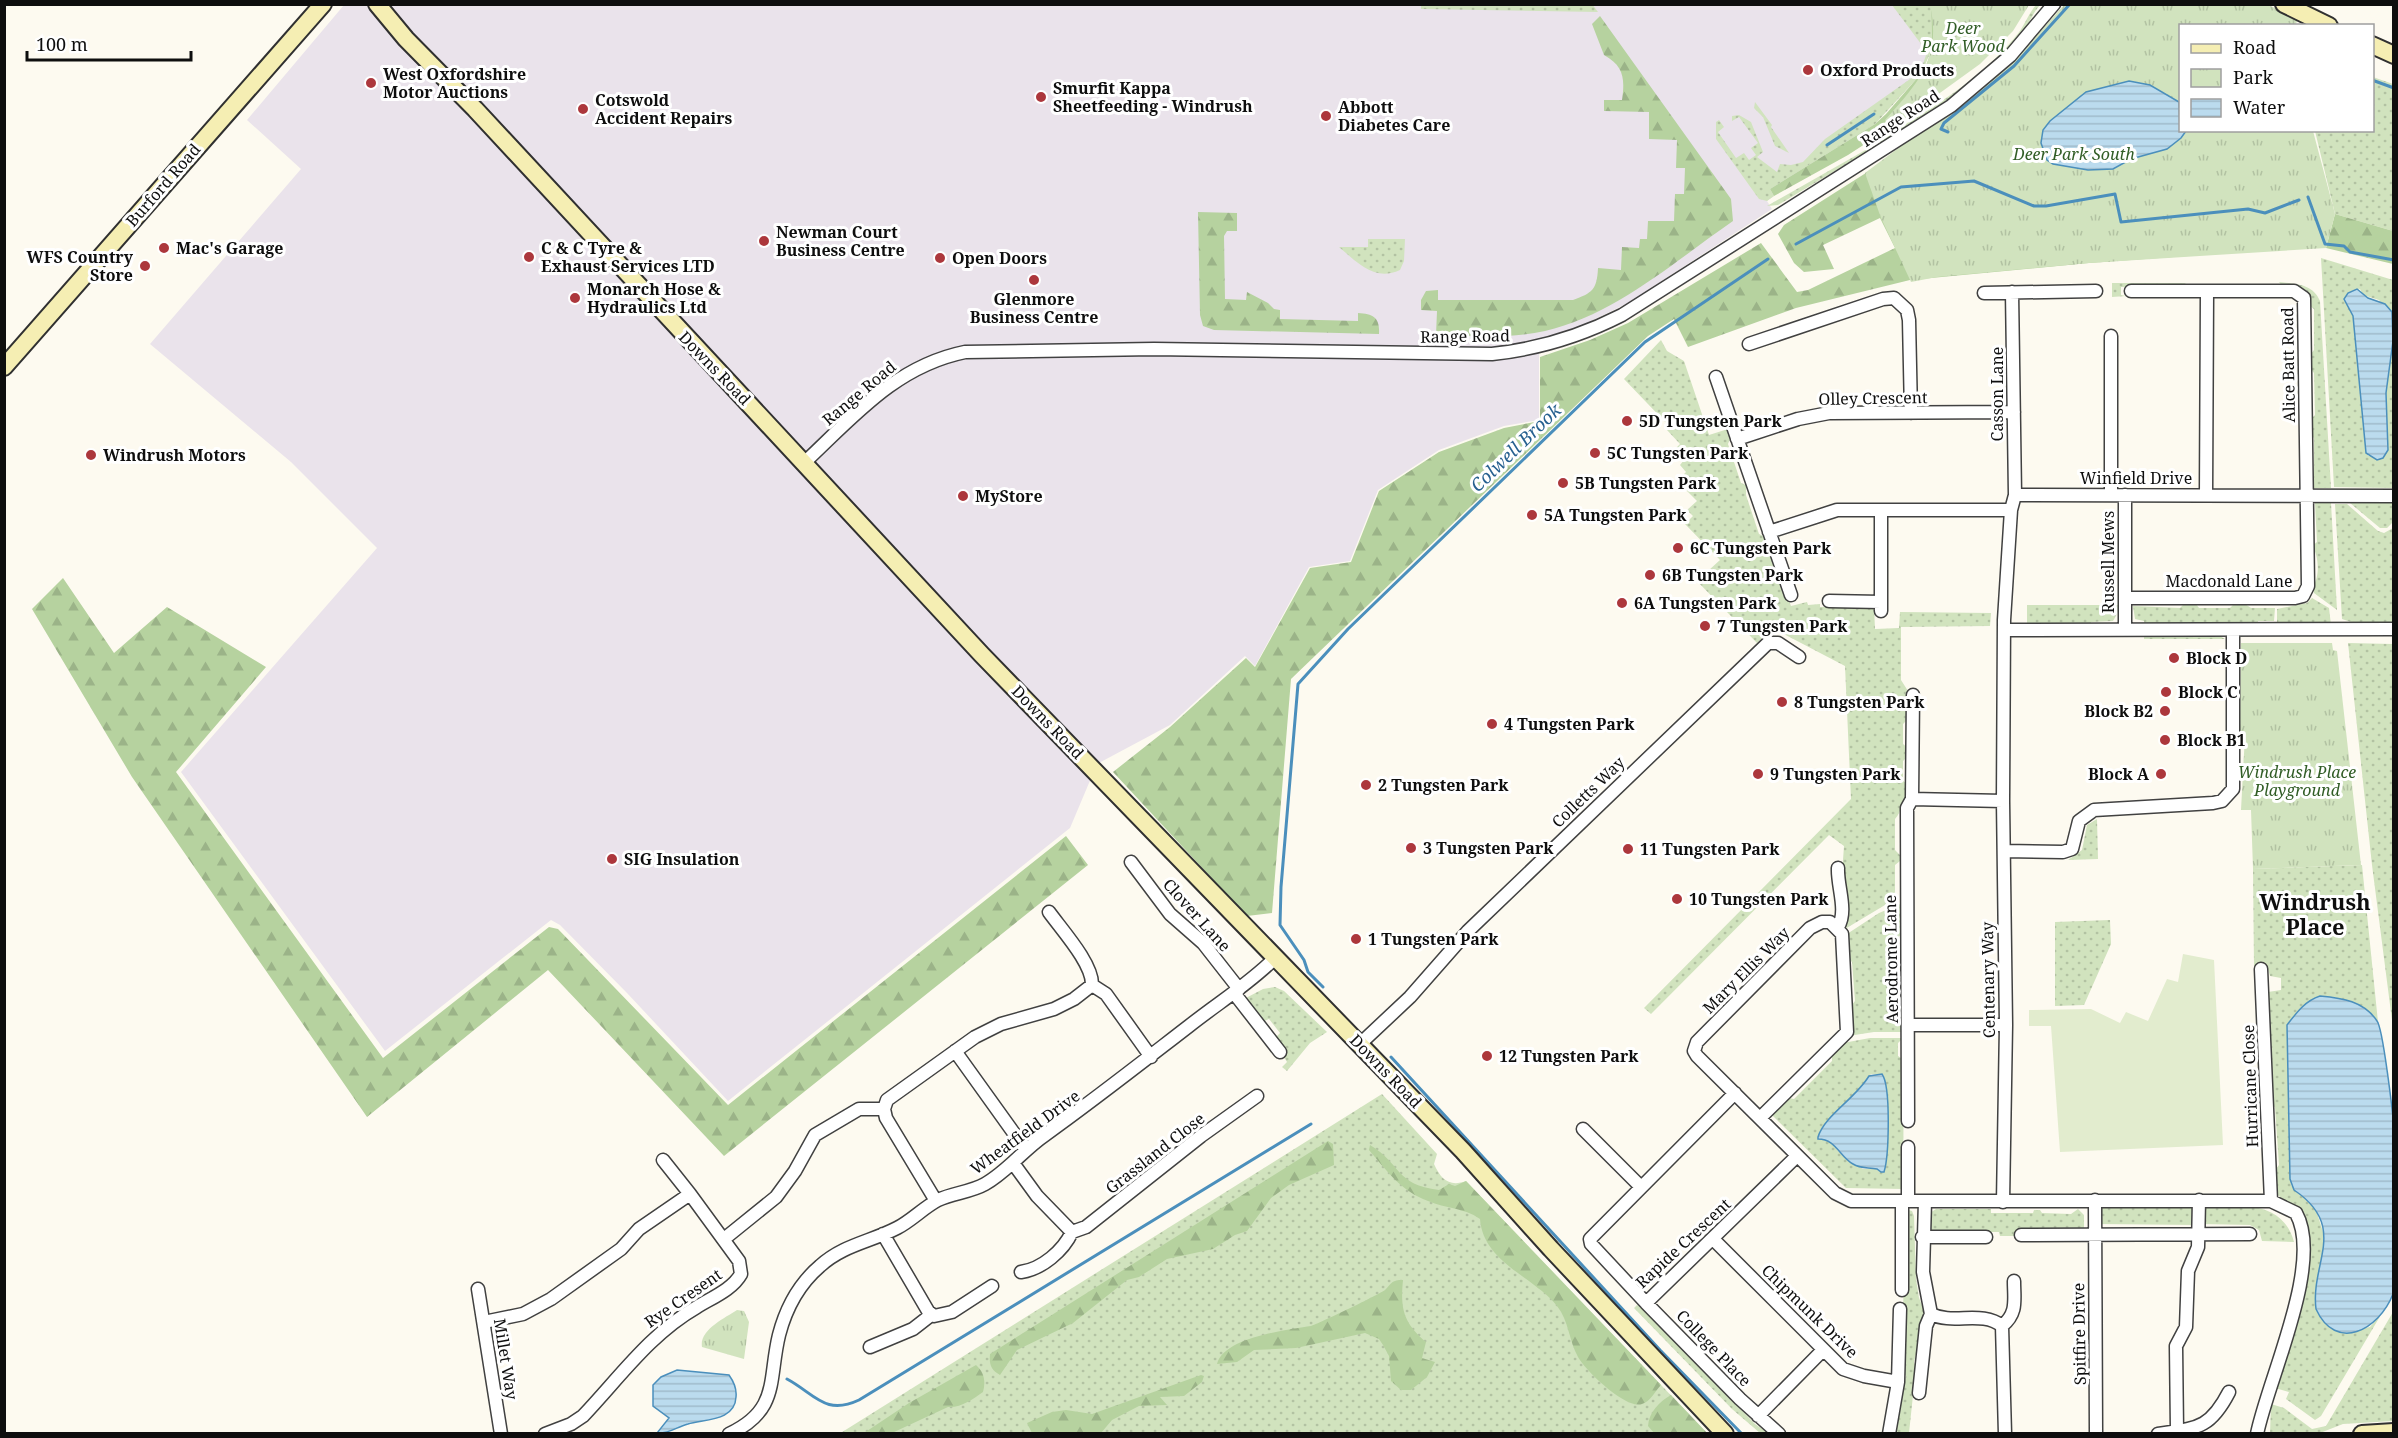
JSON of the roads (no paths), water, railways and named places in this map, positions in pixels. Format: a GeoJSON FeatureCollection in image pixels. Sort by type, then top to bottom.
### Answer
{"type":"FeatureCollection","features":[{"type":"Feature","properties":{"kind":"street","name":"Burford Road"},"geometry":{"type":"LineString","coordinates":[[4,367],[323,4]]}},
{"type":"Feature","properties":{"kind":"street","name":"Downs Road"},"geometry":{"type":"LineString","coordinates":[[377,4],[406,39],[475,109],[990,663],[1360,1044],[1725,1434]]}},
{"type":"Feature","properties":{"kind":"street","name":"Range Road"},"geometry":{"type":"LineString","coordinates":[[805,462],[896,379],[941,357],[965,352],[1154,349],[1492,354],[1540,348],[1568,340],[1622,315],[1950,106],[2010,56],[2054,4]]}},
{"type":"Feature","properties":{"kind":"street"},"geometry":{"type":"LineString","coordinates":[[2284,4],[2325,24]]}},
{"type":"Feature","properties":{"kind":"street"},"geometry":{"type":"LineString","coordinates":[[2374,45],[2394,55]]}},
{"type":"Feature","properties":{"kind":"street"},"geometry":{"type":"LineString","coordinates":[[1984,293],[2096,291]]}},
{"type":"Feature","properties":{"kind":"street","name":"Alice Batt Road"},"geometry":{"type":"LineString","coordinates":[[2131,291],[2294,291],[2304,298],[2306,495]]}},
{"type":"Feature","properties":{"kind":"street","name":"Casson Lane"},"geometry":{"type":"LineString","coordinates":[[2012,292],[2015,495]]}},
{"type":"Feature","properties":{"kind":"street"},"geometry":{"type":"LineString","coordinates":[[2206,495],[2207,292]]}},
{"type":"Feature","properties":{"kind":"street"},"geometry":{"type":"LineString","coordinates":[[1749,344],[1884,299],[1894,298],[1907,310],[1909,320],[1911,413]]}},
{"type":"Feature","properties":{"kind":"street"},"geometry":{"type":"LineString","coordinates":[[2111,336],[2111,495]]}},
{"type":"Feature","properties":{"kind":"street"},"geometry":{"type":"LineString","coordinates":[[1716,377],[1791,595]]}},
{"type":"Feature","properties":{"kind":"street","name":"Olley Crescent"},"geometry":{"type":"LineString","coordinates":[[1737,439],[1798,419],[1829,413],[2014,412]]}},
{"type":"Feature","properties":{"kind":"street"},"geometry":{"type":"LineString","coordinates":[[2015,495],[2011,510],[2004,630],[2394,629]]}},
{"type":"Feature","properties":{"kind":"street","name":"Winfield Drive"},"geometry":{"type":"LineString","coordinates":[[2015,495],[2394,496]]}},
{"type":"Feature","properties":{"kind":"street","name":"Russell Mews"},"geometry":{"type":"LineString","coordinates":[[2124,629],[2125,495]]}},
{"type":"Feature","properties":{"kind":"street","name":"Macdonald Lane"},"geometry":{"type":"LineString","coordinates":[[2125,598],[2303,596],[2308,586],[2306,495]]}},
{"type":"Feature","properties":{"kind":"street"},"geometry":{"type":"LineString","coordinates":[[1829,601],[1881,606],[1881,510]]}},
{"type":"Feature","properties":{"kind":"street"},"geometry":{"type":"LineString","coordinates":[[1769,532],[1831,511],[2011,510]]}},
{"type":"Feature","properties":{"kind":"street","name":"Centenary Way"},"geometry":{"type":"LineString","coordinates":[[2003,1202],[2006,1025],[2003,801],[2004,630]]}},
{"type":"Feature","properties":{"kind":"street"},"geometry":{"type":"LineString","coordinates":[[2004,852],[2063,852],[2072,849],[2079,821],[2094,810],[2213,802],[2228,796],[2233,789],[2233,630]]}},
{"type":"Feature","properties":{"kind":"street","name":"Colletts Way"},"geometry":{"type":"LineString","coordinates":[[1360,1044],[1410,997],[1468,931],[1768,643],[1778,643],[1799,657]]}},
{"type":"Feature","properties":{"kind":"street","name":"Aerodrome Lane"},"geometry":{"type":"LineString","coordinates":[[1908,1121],[1906,808],[1912,798],[1912,695]]}},
{"type":"Feature","properties":{"kind":"street"},"geometry":{"type":"LineString","coordinates":[[1912,798],[2003,801]]}},
{"type":"Feature","properties":{"kind":"street","name":"Clover Lane"},"geometry":{"type":"LineString","coordinates":[[1131,862],[1170,914],[1203,943],[1280,1052]]}},
{"type":"Feature","properties":{"kind":"street"},"geometry":{"type":"LineString","coordinates":[[1761,1117],[1847,1032],[1842,934],[1838,927],[1842,921],[1843,907],[1837,885],[1838,868]]}},
{"type":"Feature","properties":{"kind":"street"},"geometry":{"type":"LineString","coordinates":[[1049,912],[1087,965],[1092,985]]}},
{"type":"Feature","properties":{"kind":"street","name":"Mary Ellis Way"},"geometry":{"type":"LineString","coordinates":[[1838,927],[1826,922],[1810,928],[1694,1046],[1698,1056],[1842,1198],[1851,1201],[2003,1202]]}},
{"type":"Feature","properties":{"kind":"street","name":"Wheatfield Drive"},"geometry":{"type":"LineString","coordinates":[[729,1434],[756,1416],[770,1394],[784,1317],[794,1296],[808,1278],[838,1252],[883,1234],[910,1220],[936,1201],[982,1186],[1013,1163],[1026,1150],[1151,1058],[1237,991],[1275,958]]}},
{"type":"Feature","properties":{"kind":"street","name":"Hurricane Close"},"geometry":{"type":"LineString","coordinates":[[2261,969],[2271,1201]]}},
{"type":"Feature","properties":{"kind":"street"},"geometry":{"type":"LineString","coordinates":[[936,1201],[886,1118],[884,1108],[892,1095],[988,1030],[1054,1009],[1074,999],[1092,985]]}},
{"type":"Feature","properties":{"kind":"street"},"geometry":{"type":"LineString","coordinates":[[1092,985],[1106,994],[1151,1058]]}},
{"type":"Feature","properties":{"kind":"street"},"geometry":{"type":"LineString","coordinates":[[1909,1025],[2006,1025]]}},
{"type":"Feature","properties":{"kind":"street"},"geometry":{"type":"LineString","coordinates":[[956,1052],[1026,1150]]}},
{"type":"Feature","properties":{"kind":"street","name":"Rapide Crescent"},"geometry":{"type":"LineString","coordinates":[[1735,1093],[1590,1239],[1591,1244],[1647,1303],[1797,1156]]}},
{"type":"Feature","properties":{"kind":"street","name":"Grassland Close"},"geometry":{"type":"LineString","coordinates":[[1021,1272],[1034,1268],[1056,1254],[1066,1244],[1072,1232],[1086,1227],[1201,1136],[1257,1096]]}},
{"type":"Feature","properties":{"kind":"street"},"geometry":{"type":"LineString","coordinates":[[724,1239],[776,1197],[795,1172],[814,1135],[859,1109],[884,1108]]}},
{"type":"Feature","properties":{"kind":"street"},"geometry":{"type":"LineString","coordinates":[[1583,1129],[1641,1187]]}},
{"type":"Feature","properties":{"kind":"street"},"geometry":{"type":"LineString","coordinates":[[1902,1290],[1908,1147]]}},
{"type":"Feature","properties":{"kind":"street","name":"Rye Cresent"},"geometry":{"type":"LineString","coordinates":[[544,1434],[571,1424],[583,1416],[645,1346],[667,1327],[739,1278],[742,1269],[739,1261],[663,1160]]}},
{"type":"Feature","properties":{"kind":"street"},"geometry":{"type":"LineString","coordinates":[[1013,1163],[1037,1196],[1072,1232]]}},
{"type":"Feature","properties":{"kind":"street"},"geometry":{"type":"LineString","coordinates":[[484,1322],[523,1314],[551,1299],[621,1249],[647,1223],[690,1194]]}},
{"type":"Feature","properties":{"kind":"street","name":"Spitfire Drive"},"geometry":{"type":"LineString","coordinates":[[2095,1200],[2096,1434]]}},
{"type":"Feature","properties":{"kind":"street"},"geometry":{"type":"LineString","coordinates":[[2176,1431],[2176,1346],[2186,1327],[2188,1271],[2198,1247],[2199,1200]]}},
{"type":"Feature","properties":{"kind":"street"},"geometry":{"type":"LineString","coordinates":[[1919,1394],[1926,1326],[1931,1314],[1923,1272],[1922,1237],[1925,1201]]}},
{"type":"Feature","properties":{"kind":"street"},"geometry":{"type":"LineString","coordinates":[[2003,1202],[2271,1201],[2296,1213],[2305,1237],[2303,1264],[2289,1328],[2258,1431]]}},
{"type":"Feature","properties":{"kind":"street"},"geometry":{"type":"LineString","coordinates":[[883,1234],[931,1314]]}},
{"type":"Feature","properties":{"kind":"street"},"geometry":{"type":"LineString","coordinates":[[2021,1235],[2250,1234]]}},
{"type":"Feature","properties":{"kind":"street"},"geometry":{"type":"LineString","coordinates":[[1922,1237],[1986,1237]]}},
{"type":"Feature","properties":{"kind":"street","name":"Chipmunk Drive"},"geometry":{"type":"LineString","coordinates":[[1713,1239],[1836,1364],[1851,1373],[1898,1382]]}},
{"type":"Feature","properties":{"kind":"street"},"geometry":{"type":"LineString","coordinates":[[2005,1434],[2002,1326],[2015,1311],[2014,1281]]}},
{"type":"Feature","properties":{"kind":"street"},"geometry":{"type":"LineString","coordinates":[[870,1347],[912,1329],[931,1314],[943,1316],[952,1312],[992,1286]]}},
{"type":"Feature","properties":{"kind":"street","name":"Millet Way"},"geometry":{"type":"LineString","coordinates":[[478,1289],[501,1434]]}},
{"type":"Feature","properties":{"kind":"street","name":"College Place"},"geometry":{"type":"LineString","coordinates":[[1647,1303],[1758,1416],[1779,1434]]}},
{"type":"Feature","properties":{"kind":"street"},"geometry":{"type":"LineString","coordinates":[[1888,1434],[1898,1382],[1900,1309]]}},
{"type":"Feature","properties":{"kind":"street"},"geometry":{"type":"LineString","coordinates":[[1931,1314],[1941,1318],[1994,1320],[2002,1326]]}},
{"type":"Feature","properties":{"kind":"street"},"geometry":{"type":"LineString","coordinates":[[1758,1416],[1824,1350]]}},
{"type":"Feature","properties":{"kind":"street"},"geometry":{"type":"LineString","coordinates":[[2158,1434],[2199,1428],[2208,1423],[2216,1415],[2229,1392]]}},
{"type":"Feature","properties":{"kind":"street"},"geometry":{"type":"LineString","coordinates":[[2361,1434],[2394,1432]]}},
{"type":"Feature","properties":{"kind":"water"},"geometry":{"type":"Polygon","coordinates":[[[2129,81],[2150,85],[2179,102],[2179,132],[2185,132],[2167,149],[2131,159],[2113,169],[2088,170],[2053,164],[2047,160],[2041,143],[2043,130],[2050,121],[2086,92],[2129,81]]]}},
{"type":"Feature","properties":{"kind":"water"},"geometry":{"type":"Polygon","coordinates":[[[2357,289],[2368,298],[2385,304],[2392,312],[2393,341],[2386,393],[2388,450],[2383,458],[2377,460],[2366,453],[2353,316],[2344,299],[2348,293],[2357,289]]]}},
{"type":"Feature","properties":{"kind":"water"},"geometry":{"type":"Polygon","coordinates":[[[2320,996],[2352,1002],[2372,1014],[2379,1027],[2390,1091],[2394,1129],[2394,1290],[2378,1318],[2357,1332],[2345,1333],[2334,1330],[2324,1322],[2316,1309],[2324,1232],[2320,1218],[2310,1204],[2294,1190],[2290,1179],[2287,1025],[2298,1011],[2320,996]]]}},
{"type":"Feature","properties":{"kind":"water"},"geometry":{"type":"Polygon","coordinates":[[[1882,1074],[1887,1092],[1888,1122],[1884,1172],[1856,1166],[1829,1142],[1818,1139],[1827,1121],[1869,1076],[1882,1074]]]}},
{"type":"Feature","properties":{"kind":"water"},"geometry":{"type":"Polygon","coordinates":[[[677,1370],[729,1375],[735,1385],[736,1394],[730,1411],[718,1418],[657,1433],[669,1418],[653,1406],[653,1385],[661,1377],[677,1370]]]}},
{"type":"Feature","properties":{"kind":"waterway"},"geometry":{"type":"LineString","coordinates":[[1948,132],[1941,129],[1944,123],[2014,66],[2070,4]]}},
{"type":"Feature","properties":{"kind":"waterway"},"geometry":{"type":"LineString","coordinates":[[2374,81],[2394,88]]}},
{"type":"Feature","properties":{"kind":"waterway"},"geometry":{"type":"LineString","coordinates":[[1827,145],[1874,114]]}},
{"type":"Feature","properties":{"kind":"waterway"},"geometry":{"type":"LineString","coordinates":[[1796,244],[1901,187],[1974,181],[2034,206],[2115,194],[2121,222],[2248,209],[2265,213],[2299,200]]}},
{"type":"Feature","properties":{"kind":"waterway"},"geometry":{"type":"LineString","coordinates":[[2308,197],[2325,244],[2344,246],[2350,252],[2394,260]]}},
{"type":"Feature","properties":{"kind":"waterway","name":"Colwell Brook"},"geometry":{"type":"LineString","coordinates":[[1323,987],[1308,972],[1304,960],[1280,925],[1281,887],[1298,684],[1348,629],[1645,342],[1768,259]]}},
{"type":"Feature","properties":{"kind":"waterway"},"geometry":{"type":"LineString","coordinates":[[1391,1057],[1660,1350],[1742,1434]]}},
{"type":"Feature","properties":{"kind":"waterway"},"geometry":{"type":"LineString","coordinates":[[787,1379],[829,1404],[837,1406],[859,1400],[1311,1124]]}},
{"type":"Feature","properties":{"kind":"place","name":"Oxford Products"},"geometry":{"type":"Point","coordinates":[1808,70]}},
{"type":"Feature","properties":{"kind":"place","name":"West Oxfordshire Motor Auctions"},"geometry":{"type":"Point","coordinates":[371,83]}},
{"type":"Feature","properties":{"kind":"place","name":"Smurfit Kappa Sheetfeeding - Windrush"},"geometry":{"type":"Point","coordinates":[1041,97]}},
{"type":"Feature","properties":{"kind":"place","name":"Cotswold Accident Repairs"},"geometry":{"type":"Point","coordinates":[583,109]}},
{"type":"Feature","properties":{"kind":"place","name":"Abbott Diabetes Care"},"geometry":{"type":"Point","coordinates":[1326,116]}},
{"type":"Feature","properties":{"kind":"place","name":"Newman Court Business Centre"},"geometry":{"type":"Point","coordinates":[764,241]}},
{"type":"Feature","properties":{"kind":"place","name":"Mac's Garage"},"geometry":{"type":"Point","coordinates":[164,248]}},
{"type":"Feature","properties":{"kind":"place","name":"C & C Tyre & Exhaust Services LTD"},"geometry":{"type":"Point","coordinates":[529,257]}},
{"type":"Feature","properties":{"kind":"place","name":"Open Doors"},"geometry":{"type":"Point","coordinates":[940,258]}},
{"type":"Feature","properties":{"kind":"place","name":"WFS Country Store"},"geometry":{"type":"Point","coordinates":[145,266]}},
{"type":"Feature","properties":{"kind":"place","name":"Glenmore Business Centre"},"geometry":{"type":"Point","coordinates":[1034,280]}},
{"type":"Feature","properties":{"kind":"place","name":"Monarch Hose & Hydraulics Ltd"},"geometry":{"type":"Point","coordinates":[575,298]}},
{"type":"Feature","properties":{"kind":"place","name":"5D Tungsten Park"},"geometry":{"type":"Point","coordinates":[1627,421]}},
{"type":"Feature","properties":{"kind":"place","name":"5C Tungsten Park"},"geometry":{"type":"Point","coordinates":[1595,453]}},
{"type":"Feature","properties":{"kind":"place","name":"Windrush Motors"},"geometry":{"type":"Point","coordinates":[91,455]}},
{"type":"Feature","properties":{"kind":"place","name":"5B Tungsten Park"},"geometry":{"type":"Point","coordinates":[1563,483]}},
{"type":"Feature","properties":{"kind":"place","name":"MyStore"},"geometry":{"type":"Point","coordinates":[963,496]}},
{"type":"Feature","properties":{"kind":"place","name":"5A Tungsten Park"},"geometry":{"type":"Point","coordinates":[1532,515]}},
{"type":"Feature","properties":{"kind":"place","name":"6C Tungsten Park"},"geometry":{"type":"Point","coordinates":[1678,548]}},
{"type":"Feature","properties":{"kind":"place","name":"6B Tungsten Park"},"geometry":{"type":"Point","coordinates":[1650,575]}},
{"type":"Feature","properties":{"kind":"place","name":"6A Tungsten Park"},"geometry":{"type":"Point","coordinates":[1622,603]}},
{"type":"Feature","properties":{"kind":"place","name":"7 Tungsten Park"},"geometry":{"type":"Point","coordinates":[1705,626]}},
{"type":"Feature","properties":{"kind":"place","name":"Block D"},"geometry":{"type":"Point","coordinates":[2174,658]}},
{"type":"Feature","properties":{"kind":"place","name":"Block C"},"geometry":{"type":"Point","coordinates":[2166,692]}},
{"type":"Feature","properties":{"kind":"place","name":"8 Tungsten Park"},"geometry":{"type":"Point","coordinates":[1782,702]}},
{"type":"Feature","properties":{"kind":"place","name":"Block B2"},"geometry":{"type":"Point","coordinates":[2165,711]}},
{"type":"Feature","properties":{"kind":"place","name":"4 Tungsten Park"},"geometry":{"type":"Point","coordinates":[1492,724]}},
{"type":"Feature","properties":{"kind":"place","name":"Block B1"},"geometry":{"type":"Point","coordinates":[2165,740]}},
{"type":"Feature","properties":{"kind":"place","name":"9 Tungsten Park"},"geometry":{"type":"Point","coordinates":[1758,774]}},
{"type":"Feature","properties":{"kind":"place","name":"Block A"},"geometry":{"type":"Point","coordinates":[2161,774]}},
{"type":"Feature","properties":{"kind":"place","name":"2 Tungsten Park"},"geometry":{"type":"Point","coordinates":[1366,785]}},
{"type":"Feature","properties":{"kind":"place","name":"3 Tungsten Park"},"geometry":{"type":"Point","coordinates":[1411,848]}},
{"type":"Feature","properties":{"kind":"place","name":"11 Tungsten Park"},"geometry":{"type":"Point","coordinates":[1628,849]}},
{"type":"Feature","properties":{"kind":"place","name":"SIG Insulation"},"geometry":{"type":"Point","coordinates":[612,859]}},
{"type":"Feature","properties":{"kind":"place","name":"10 Tungsten Park"},"geometry":{"type":"Point","coordinates":[1677,899]}},
{"type":"Feature","properties":{"kind":"place","name":"1 Tungsten Park"},"geometry":{"type":"Point","coordinates":[1356,939]}},
{"type":"Feature","properties":{"kind":"place","name":"12 Tungsten Park"},"geometry":{"type":"Point","coordinates":[1487,1056]}},
{"type":"Feature","properties":{"kind":"district","name":"Windrush Place"},"geometry":{"type":"Point","coordinates":[2315,914]}},
{"type":"Feature","properties":{"kind":"park label","name":"Deer Park Wood"},"geometry":{"type":"Point","coordinates":[1963,37]}},
{"type":"Feature","properties":{"kind":"park label","name":"Deer Park South"},"geometry":{"type":"Point","coordinates":[2074,154]}},
{"type":"Feature","properties":{"kind":"park label","name":"Windrush Place Playground"},"geometry":{"type":"Point","coordinates":[2297,781]}}]}
